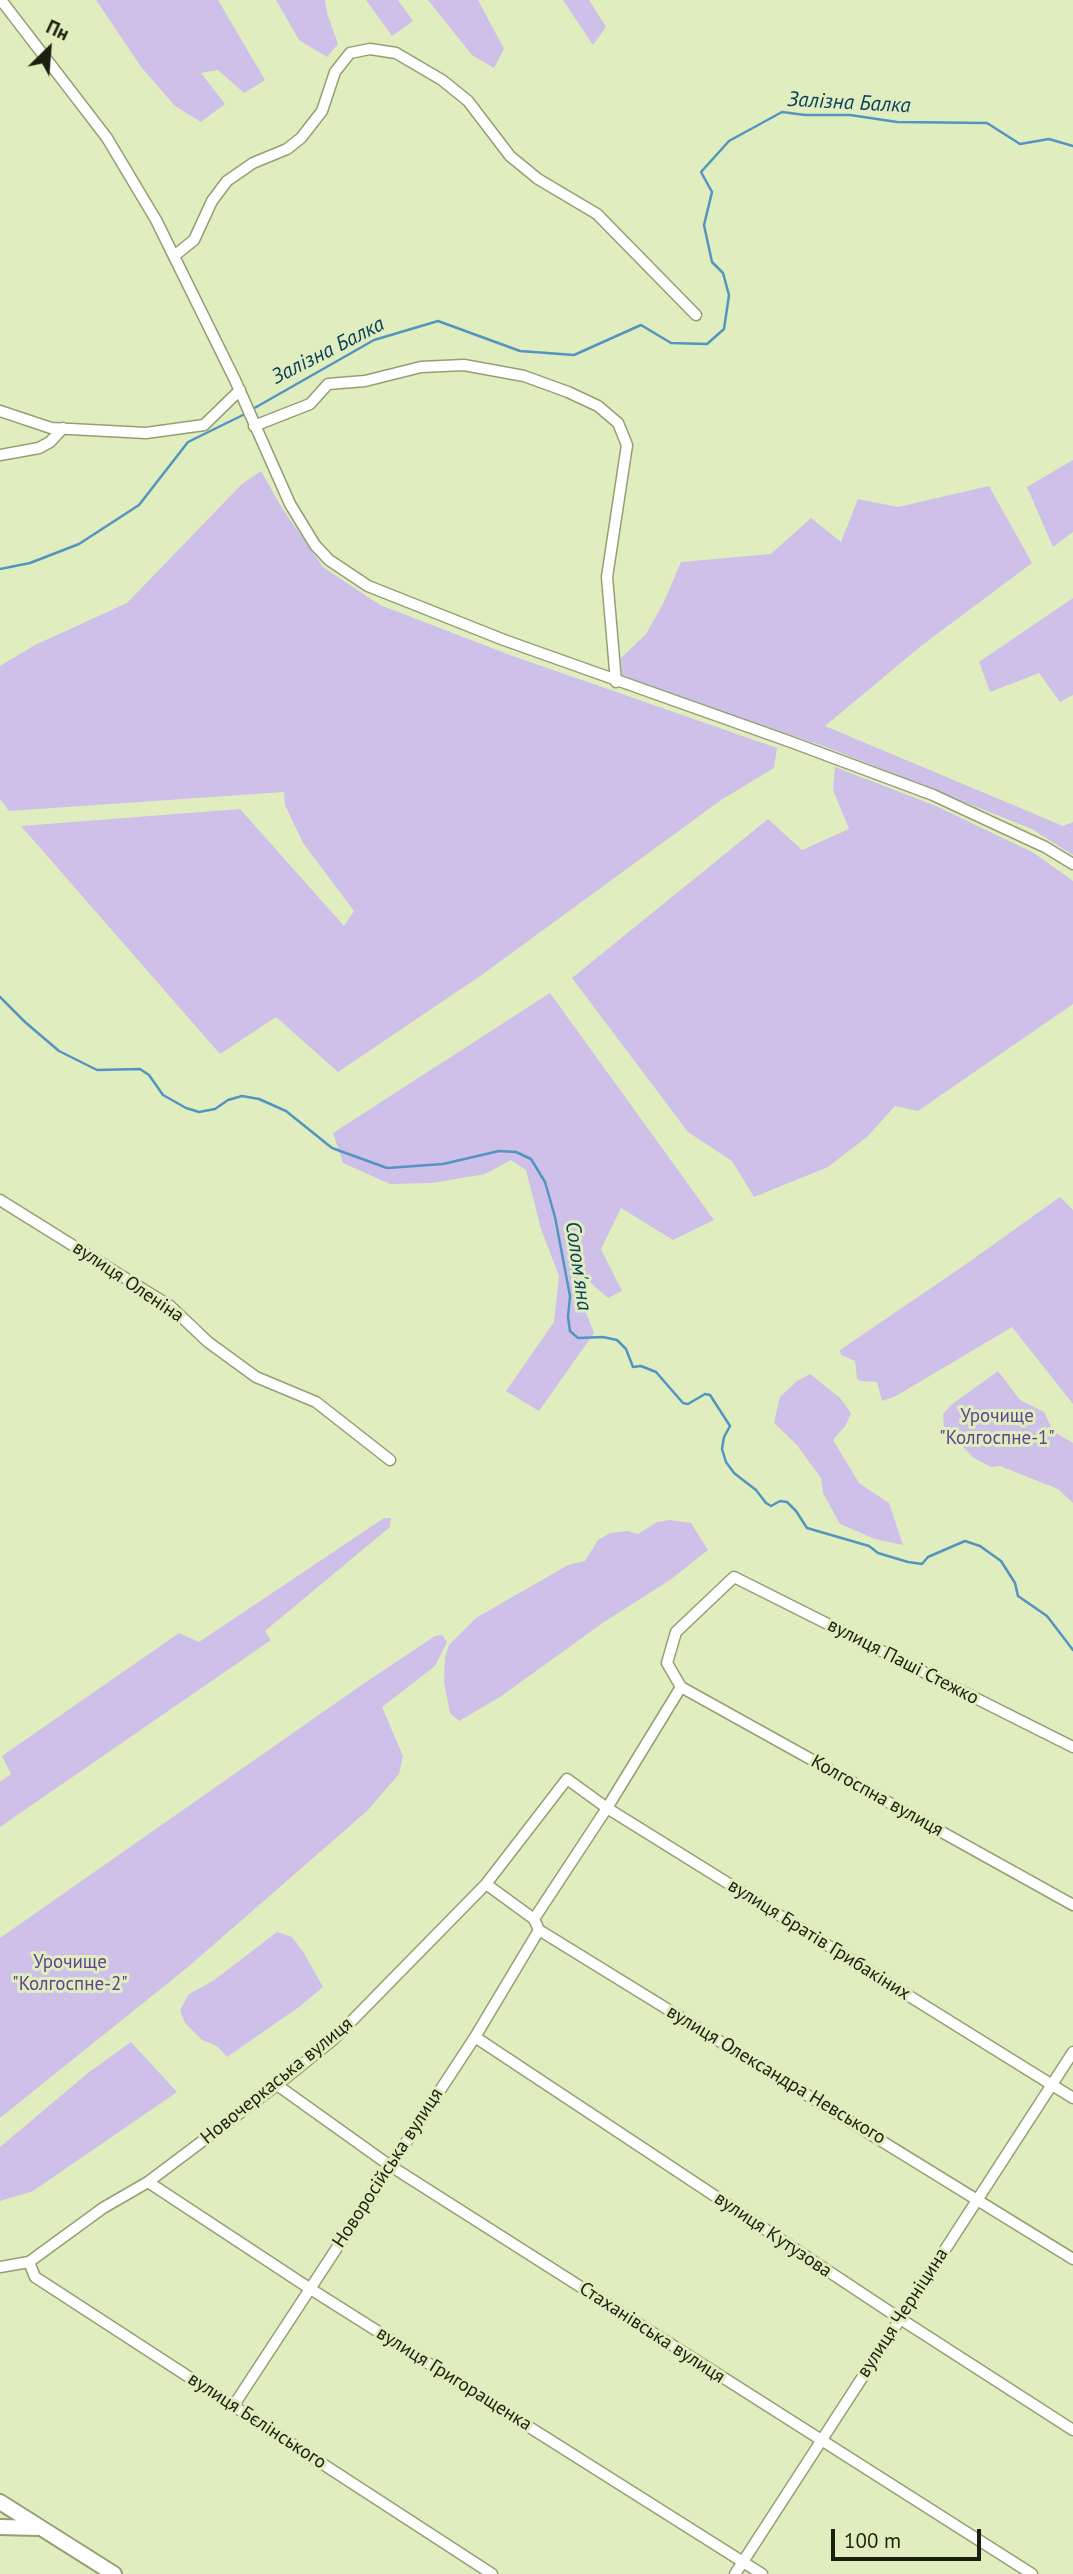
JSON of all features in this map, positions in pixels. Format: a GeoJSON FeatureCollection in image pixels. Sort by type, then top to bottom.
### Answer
{"type":"FeatureCollection","features":[{"type":"Feature","properties":{"kind":"main road"},"geometry":{"type":"LineString","coordinates":[[0,2502],[114,2574]]}},
{"type":"Feature","properties":{"kind":"main road"},"geometry":{"type":"LineString","coordinates":[[0,2526],[42,2528]]}},
{"type":"Feature","properties":{"kind":"street"},"geometry":{"type":"LineString","coordinates":[[1,0],[107,138],[156,220],[240,391],[290,504],[302,526],[329,560],[391,597],[617,682],[933,795],[1045,847],[1073,864]]}},
{"type":"Feature","properties":{"kind":"street"},"geometry":{"type":"LineString","coordinates":[[174,256],[194,240],[212,201],[227,181],[253,163],[287,149],[301,138],[322,111],[335,72],[351,53],[370,49],[396,53],[451,87],[468,101],[510,156],[547,184],[597,214],[696,315]]}},
{"type":"Feature","properties":{"kind":"street"},"geometry":{"type":"LineString","coordinates":[[253,422],[310,404],[328,384],[365,381],[421,367],[453,365],[524,376],[598,406],[618,423],[627,445],[607,577],[617,682]]}},
{"type":"Feature","properties":{"kind":"street"},"geometry":{"type":"LineString","coordinates":[[0,411],[51,428],[146,433],[204,425],[240,391]]}},
{"type":"Feature","properties":{"kind":"street"},"geometry":{"type":"LineString","coordinates":[[0,455],[39,448],[50,442],[63,428]]}},
{"type":"Feature","properties":{"kind":"street","name":"вулиця Оленіна"},"geometry":{"type":"LineString","coordinates":[[0,1200],[170,1306],[208,1342],[256,1377],[316,1402],[390,1460]]}},
{"type":"Feature","properties":{"kind":"street","name":"вулиця Паші Стежко"},"geometry":{"type":"LineString","coordinates":[[681,1687],[667,1663],[676,1632],[734,1577],[1073,1747]]}},
{"type":"Feature","properties":{"kind":"street"},"geometry":{"type":"LineString","coordinates":[[534,1919],[607,1808],[681,1687]]}},
{"type":"Feature","properties":{"kind":"street","name":"Колгоспна вулиця"},"geometry":{"type":"LineString","coordinates":[[681,1687],[1073,1905]]}},
{"type":"Feature","properties":{"kind":"street","name":"вулиця Братів Грибакіних"},"geometry":{"type":"LineString","coordinates":[[567,1779],[607,1808],[1073,2098]]}},
{"type":"Feature","properties":{"kind":"street","name":"Новочеркаська вулиця"},"geometry":{"type":"LineString","coordinates":[[0,2267],[29,2262],[103,2208],[148,2182],[334,2039],[486,1884],[567,1779]]}},
{"type":"Feature","properties":{"kind":"street"},"geometry":{"type":"LineString","coordinates":[[486,1884],[534,1919],[538,1930]]}},
{"type":"Feature","properties":{"kind":"street","name":"Новоросійська вулиця"},"geometry":{"type":"LineString","coordinates":[[234,2404],[475,2037],[538,1930]]}},
{"type":"Feature","properties":{"kind":"street","name":"вулиця Олександра Невського"},"geometry":{"type":"LineString","coordinates":[[538,1930],[1073,2259]]}},
{"type":"Feature","properties":{"kind":"street","name":"вулиця Кутузова"},"geometry":{"type":"LineString","coordinates":[[475,2037],[1073,2430]]}},
{"type":"Feature","properties":{"kind":"street","name":"вулиця Черніцина"},"geometry":{"type":"LineString","coordinates":[[735,2574],[1073,2052]]}},
{"type":"Feature","properties":{"kind":"street","name":"Стаханівська вулиця"},"geometry":{"type":"LineString","coordinates":[[277,2085],[389,2165],[1032,2574]]}},
{"type":"Feature","properties":{"kind":"street","name":"вулиця Григоращенка"},"geometry":{"type":"LineString","coordinates":[[148,2182],[309,2288],[762,2574]]}},
{"type":"Feature","properties":{"kind":"street","name":"вулиця Бєлінського"},"geometry":{"type":"LineString","coordinates":[[29,2262],[35,2277],[492,2574]]}},
{"type":"Feature","properties":{"kind":"green space"},"geometry":{"type":"Polygon","coordinates":[[[96,0],[218,0],[265,80],[244,93],[218,70],[201,73],[225,104],[201,122],[175,106],[142,68],[96,0]]]}},
{"type":"Feature","properties":{"kind":"green space"},"geometry":{"type":"Polygon","coordinates":[[[276,0],[325,0],[338,44],[327,57],[299,40],[276,0]]]}},
{"type":"Feature","properties":{"kind":"green space"},"geometry":{"type":"Polygon","coordinates":[[[366,0],[398,0],[413,21],[392,36],[366,0]]]}},
{"type":"Feature","properties":{"kind":"green space"},"geometry":{"type":"Polygon","coordinates":[[[428,0],[478,0],[504,49],[494,68],[472,55],[428,0]]]}},
{"type":"Feature","properties":{"kind":"green space"},"geometry":{"type":"Polygon","coordinates":[[[563,0],[589,0],[606,27],[593,45],[563,0]]]}},
{"type":"Feature","properties":{"kind":"green space"},"geometry":{"type":"Polygon","coordinates":[[[1073,460],[1073,532],[1053,547],[1027,487],[1073,460]]]}},
{"type":"Feature","properties":{"kind":"green space"},"geometry":{"type":"Polygon","coordinates":[[[261,471],[282,508],[323,567],[380,605],[510,655],[777,748],[774,768],[721,800],[483,974],[338,1072],[276,1017],[220,1054],[21,826],[240,809],[344,926],[354,911],[303,843],[285,805],[284,792],[9,811],[0,799],[0,666],[35,645],[127,603],[242,484],[261,471]]]}},
{"type":"Feature","properties":{"kind":"green space"},"geometry":{"type":"Polygon","coordinates":[[[989,486],[1032,563],[921,646],[825,726],[1063,826],[1073,822],[1073,855],[1032,829],[826,747],[622,678],[621,658],[646,634],[664,602],[681,562],[771,554],[811,518],[841,542],[858,499],[898,507],[989,486]]]}},
{"type":"Feature","properties":{"kind":"green space"},"geometry":{"type":"Polygon","coordinates":[[[1073,598],[1073,695],[1060,702],[1039,673],[990,692],[979,662],[1073,598]]]}},
{"type":"Feature","properties":{"kind":"green space"},"geometry":{"type":"Polygon","coordinates":[[[835,767],[936,806],[1034,853],[1073,881],[1073,1004],[918,1111],[895,1106],[868,1136],[828,1167],[754,1197],[732,1161],[688,1132],[572,978],[768,819],[802,850],[849,829],[833,790],[835,767]]]}},
{"type":"Feature","properties":{"kind":"green space"},"geometry":{"type":"Polygon","coordinates":[[[550,993],[714,1220],[673,1240],[621,1208],[601,1249],[622,1291],[608,1298],[576,1270],[585,1310],[594,1333],[539,1411],[506,1391],[554,1322],[559,1276],[541,1229],[526,1170],[511,1160],[485,1174],[432,1183],[390,1184],[343,1163],[333,1133],[550,993]]]}},
{"type":"Feature","properties":{"kind":"green space","name":"Урочище \"Колгоспне-1\""},"geometry":{"type":"Polygon","coordinates":[[[1060,1197],[1073,1210],[1073,1404],[1012,1327],[896,1396],[882,1401],[877,1382],[860,1381],[857,1378],[855,1361],[841,1355],[840,1350],[1060,1197]]]}},
{"type":"Feature","properties":{"kind":"green space","name":"Урочище \"Колгоспне-1\""},"geometry":{"type":"Polygon","coordinates":[[[998,1371],[1020,1400],[1044,1412],[1053,1431],[1073,1443],[1073,1503],[1058,1489],[1000,1466],[991,1467],[974,1458],[944,1428],[943,1414],[951,1405],[998,1371]]]}},
{"type":"Feature","properties":{"kind":"green space"},"geometry":{"type":"Polygon","coordinates":[[[810,1374],[840,1398],[851,1413],[846,1425],[833,1440],[859,1483],[889,1503],[903,1545],[875,1539],[840,1524],[823,1493],[821,1478],[796,1444],[774,1423],[780,1397],[797,1381],[810,1374]]]}},
{"type":"Feature","properties":{"kind":"green space"},"geometry":{"type":"Polygon","coordinates":[[[384,1518],[391,1518],[390,1527],[265,1631],[271,1640],[0,1827],[0,1782],[11,1774],[2,1756],[179,1633],[199,1642],[384,1518]]]}},
{"type":"Feature","properties":{"kind":"green space"},"geometry":{"type":"Polygon","coordinates":[[[670,1520],[691,1523],[708,1550],[670,1580],[604,1622],[500,1697],[459,1721],[450,1713],[444,1682],[445,1657],[449,1645],[476,1618],[568,1565],[585,1561],[598,1540],[610,1533],[627,1531],[638,1534],[657,1522],[670,1520]]]}},
{"type":"Feature","properties":{"kind":"green space","name":"Урочище \"Колгоспне-2\""},"geometry":{"type":"Polygon","coordinates":[[[442,1635],[447,1642],[435,1666],[382,1707],[403,1756],[399,1774],[367,1811],[188,1967],[0,2118],[0,1938],[363,1684],[435,1636],[442,1635]]]}},
{"type":"Feature","properties":{"kind":"green space","name":"Урочище \"Колгоспне-2\""},"geometry":{"type":"Polygon","coordinates":[[[277,1932],[292,1937],[323,1987],[227,2057],[217,2046],[202,2040],[185,2023],[180,2010],[189,1994],[213,1981],[277,1932]]]}},
{"type":"Feature","properties":{"kind":"green space","name":"Урочище \"Колгоспне-2\""},"geometry":{"type":"Polygon","coordinates":[[[131,2042],[177,2092],[33,2191],[0,2201],[0,2147],[88,2073],[131,2042]]]}},
{"type":"Feature","properties":{"kind":"waterway","name":"Залізна Балка"},"geometry":{"type":"LineString","coordinates":[[251,410],[374,340],[438,321],[520,351],[574,355],[641,325],[671,343],[707,344],[724,329],[729,295],[723,273],[712,262],[704,225],[712,192],[701,172],[729,141],[782,112],[850,115],[897,122],[987,123],[1020,144],[1049,139],[1073,146]]}},
{"type":"Feature","properties":{"kind":"waterway","name":"Залізна Балка"},"geometry":{"type":"LineString","coordinates":[[0,569],[30,563],[79,544],[139,505],[188,442],[245,414]]}},
{"type":"Feature","properties":{"kind":"waterway","name":"Солом'яна"},"geometry":{"type":"LineString","coordinates":[[0,997],[59,1051],[97,1070],[140,1069],[149,1075],[163,1095],[199,1112],[215,1109],[228,1100],[242,1096],[259,1099],[286,1111],[332,1148],[387,1168],[443,1164],[499,1151],[516,1152],[531,1159],[545,1182],[555,1217],[570,1296],[570,1331],[578,1338],[603,1337],[617,1340],[626,1349],[633,1367],[641,1366],[656,1372],[683,1403],[688,1404],[705,1394],[710,1395],[730,1426],[722,1449],[726,1462],[766,1503],[771,1506],[780,1501],[787,1502],[807,1528],[869,1546],[878,1553],[908,1562],[922,1564],[928,1557],[965,1541],[980,1546],[1001,1561],[1015,1583],[1018,1596],[1047,1616],[1073,1650]]}}]}
